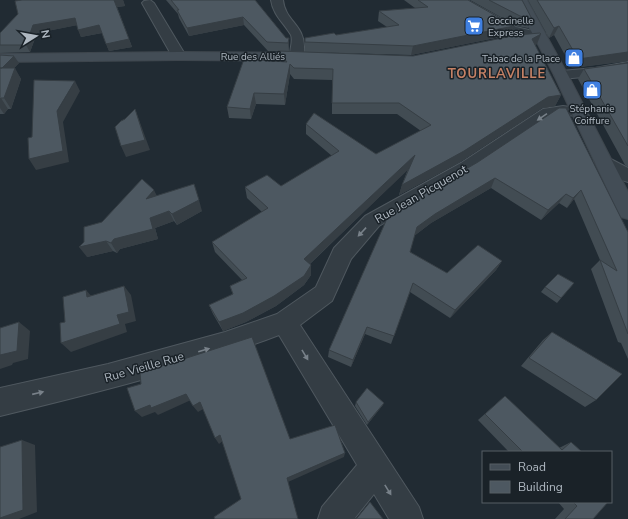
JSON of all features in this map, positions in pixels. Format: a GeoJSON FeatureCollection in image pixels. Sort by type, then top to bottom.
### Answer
{"type":"FeatureCollection","features":[{"type":"Feature","properties":{"kind":"street"},"geometry":{"type":"LineString","coordinates":[[277,0],[278,8],[298,37],[298,57]]}},
{"type":"Feature","properties":{"kind":"street"},"geometry":{"type":"LineString","coordinates":[[459,0],[512,30],[541,37]]}},
{"type":"Feature","properties":{"kind":"street"},"geometry":{"type":"LineString","coordinates":[[521,0],[562,75],[628,212]]}},
{"type":"Feature","properties":{"kind":"street"},"geometry":{"type":"LineString","coordinates":[[148,3],[179,56]]}},
{"type":"Feature","properties":{"kind":"street"},"geometry":{"type":"LineString","coordinates":[[506,41],[541,37]]}},
{"type":"Feature","properties":{"kind":"street","name":"Rue des Alliés"},"geometry":{"type":"LineString","coordinates":[[0,58],[179,56],[319,58]]}},
{"type":"Feature","properties":{"kind":"street"},"geometry":{"type":"LineString","coordinates":[[562,75],[595,72],[628,66]]}},
{"type":"Feature","properties":{"kind":"street","name":"Rue Jean Picquenot"},"geometry":{"type":"LineString","coordinates":[[285,322],[324,294],[342,254],[372,221],[467,167],[549,112],[563,110],[580,112]]}},
{"type":"Feature","properties":{"kind":"street"},"geometry":{"type":"LineString","coordinates":[[603,161],[628,176]]}},
{"type":"Feature","properties":{"kind":"street"},"geometry":{"type":"LineString","coordinates":[[285,322],[374,468],[407,519]]}},
{"type":"Feature","properties":{"kind":"street","name":"Rue Vieille Rue"},"geometry":{"type":"LineString","coordinates":[[0,402],[115,375],[225,344],[285,322]]}},
{"type":"Feature","properties":{"kind":"street"},"geometry":{"type":"LineString","coordinates":[[334,519],[374,468]]}},
{"type":"Feature","properties":{"kind":"building"},"geometry":{"type":"Polygon","coordinates":[[[114,0],[129,39],[106,44],[99,25],[78,30],[75,18],[33,25],[26,45],[0,45],[0,33],[18,14],[15,1],[114,0]]]}},
{"type":"Feature","properties":{"kind":"building"},"geometry":{"type":"Polygon","coordinates":[[[171,0],[255,0],[286,38],[289,38],[288,43],[267,42],[243,17],[187,28],[177,10],[179,10],[171,0]]]}},
{"type":"Feature","properties":{"kind":"building"},"geometry":{"type":"Polygon","coordinates":[[[418,0],[468,0],[514,26],[413,46],[305,42],[305,38],[334,33],[336,35],[399,25],[379,11],[428,7],[418,0]]]}},
{"type":"Feature","properties":{"kind":"building"},"geometry":{"type":"Polygon","coordinates":[[[489,0],[522,0],[532,19],[520,16],[489,0]]]}},
{"type":"Feature","properties":{"kind":"building"},"geometry":{"type":"Polygon","coordinates":[[[537,0],[628,0],[628,52],[578,59],[559,26],[554,28],[537,0]]]}},
{"type":"Feature","properties":{"kind":"building"},"geometry":{"type":"Polygon","coordinates":[[[541,34],[532,39],[561,95],[548,97],[464,151],[402,185],[415,155],[304,259],[311,265],[304,276],[274,296],[243,313],[219,322],[209,305],[233,294],[230,286],[247,278],[212,242],[268,208],[245,187],[267,175],[281,186],[339,151],[306,124],[314,113],[376,154],[431,125],[399,103],[332,103],[333,69],[294,68],[290,64],[284,94],[254,93],[250,109],[227,107],[244,59],[287,62],[278,51],[413,56],[517,35],[541,34]]]}},
{"type":"Feature","properties":{"kind":"building"},"geometry":{"type":"Polygon","coordinates":[[[0,55],[14,56],[2,68],[0,68],[0,55]]]}},
{"type":"Feature","properties":{"kind":"building"},"geometry":{"type":"Polygon","coordinates":[[[628,63],[628,146],[584,69],[628,63]]]}},
{"type":"Feature","properties":{"kind":"building"},"geometry":{"type":"Polygon","coordinates":[[[0,68],[15,68],[4,98],[0,99],[0,68]]]}},
{"type":"Feature","properties":{"kind":"building"},"geometry":{"type":"Polygon","coordinates":[[[34,80],[75,81],[57,111],[63,151],[29,159],[28,138],[32,137],[34,80]]]}},
{"type":"Feature","properties":{"kind":"building"},"geometry":{"type":"Polygon","coordinates":[[[559,108],[566,108],[628,232],[628,334],[600,260],[617,271],[581,190],[573,198],[566,194],[548,210],[495,178],[435,214],[417,227],[410,252],[447,273],[478,245],[502,261],[455,310],[413,283],[394,336],[367,327],[353,360],[329,350],[389,214],[478,162],[559,108]]]}},
{"type":"Feature","properties":{"kind":"building"},"geometry":{"type":"Polygon","coordinates":[[[135,109],[145,140],[121,146],[115,127],[135,109]]]}},
{"type":"Feature","properties":{"kind":"building"},"geometry":{"type":"Polygon","coordinates":[[[142,179],[154,190],[146,199],[194,184],[199,200],[172,214],[169,211],[150,218],[153,229],[114,239],[111,243],[106,241],[79,247],[84,242],[84,227],[102,222],[142,179]]]}},
{"type":"Feature","properties":{"kind":"building"},"geometry":{"type":"Polygon","coordinates":[[[558,274],[574,283],[561,298],[545,287],[558,274]]]}},
{"type":"Feature","properties":{"kind":"building"},"geometry":{"type":"Polygon","coordinates":[[[124,286],[129,312],[117,315],[120,324],[61,343],[60,323],[65,322],[63,297],[86,290],[87,297],[124,286]]]}},
{"type":"Feature","properties":{"kind":"building"},"geometry":{"type":"Polygon","coordinates":[[[19,322],[17,351],[0,355],[0,328],[19,322]]]}},
{"type":"Feature","properties":{"kind":"building"},"geometry":{"type":"Polygon","coordinates":[[[552,332],[622,374],[596,400],[529,358],[552,332]]]}},
{"type":"Feature","properties":{"kind":"building"},"geometry":{"type":"Polygon","coordinates":[[[252,337],[290,439],[335,425],[345,453],[287,478],[298,519],[215,519],[214,517],[241,499],[220,435],[215,438],[200,402],[193,406],[186,394],[151,408],[150,405],[135,411],[127,388],[141,384],[140,373],[252,337]]]}},
{"type":"Feature","properties":{"kind":"building"},"geometry":{"type":"Polygon","coordinates":[[[367,388],[384,403],[368,422],[356,402],[367,388]]]}},
{"type":"Feature","properties":{"kind":"building"},"geometry":{"type":"Polygon","coordinates":[[[505,396],[562,450],[571,442],[581,451],[522,451],[485,414],[505,396]]]}},
{"type":"Feature","properties":{"kind":"building"},"geometry":{"type":"Polygon","coordinates":[[[22,440],[23,510],[0,518],[0,447],[22,440]]]}},
{"type":"Feature","properties":{"kind":"building"},"geometry":{"type":"Polygon","coordinates":[[[370,502],[383,519],[353,519],[357,518],[370,502]]]}},
{"type":"Feature","properties":{"kind":"building"},"geometry":{"type":"Polygon","coordinates":[[[574,503],[607,503],[593,519],[565,519],[577,506],[574,503]]]}},
{"type":"Feature","properties":{"kind":"place","name":"Coccinelle Express"},"geometry":{"type":"Point","coordinates":[474,26]}},
{"type":"Feature","properties":{"kind":"place","name":"Tabac de la Place"},"geometry":{"type":"Point","coordinates":[574,58]}},
{"type":"Feature","properties":{"kind":"place","name":"Stéphanie Coiffure"},"geometry":{"type":"Point","coordinates":[592,90]}},
{"type":"Feature","properties":{"kind":"district","name":"TOURLAVILLE"},"geometry":{"type":"Point","coordinates":[497,73]}}]}
